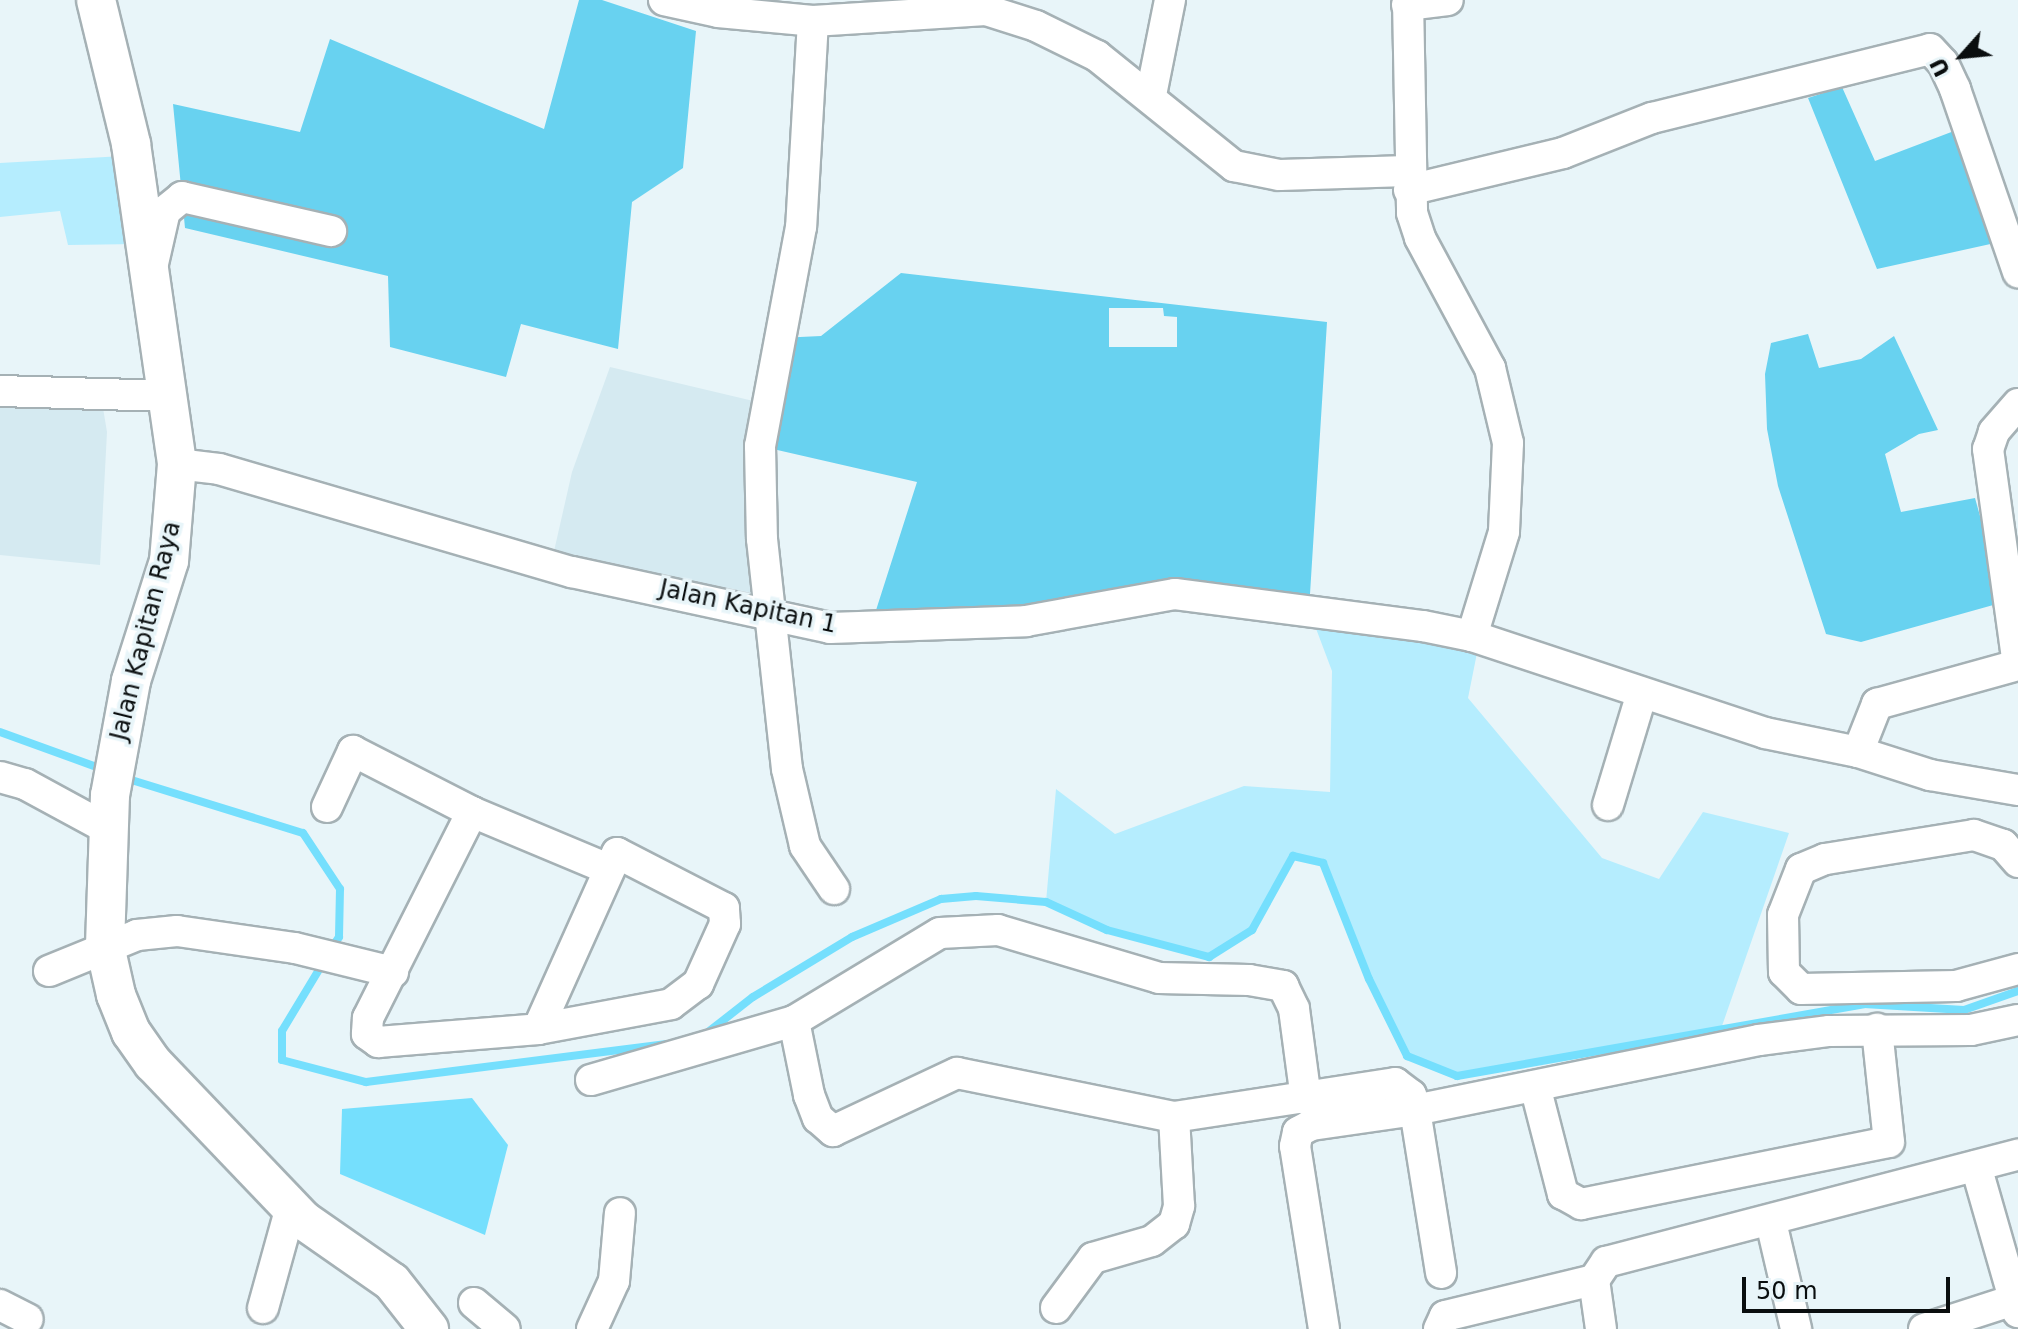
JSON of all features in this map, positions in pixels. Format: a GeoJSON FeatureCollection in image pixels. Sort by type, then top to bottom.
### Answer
{"type":"FeatureCollection","features":[{"type":"Feature","properties":{"kind":"street","name":"Jalan Kapitan Raya"},"geometry":{"type":"LineString","coordinates":[[96,0],[131,144],[152,270],[177,464],[169,561],[146,625],[117,746],[109,812],[105,946],[116,995],[141,1048],[291,1207],[392,1282],[429,1329]]}},
{"type":"Feature","properties":{"kind":"street"},"geometry":{"type":"LineString","coordinates":[[664,0],[718,12],[813,21],[933,5],[986,10],[1036,26],[1097,56],[1151,95],[1217,156],[1252,172],[1408,180],[1563,153],[1652,118],[1930,49],[1943,63],[1955,89],[2018,272]]}},
{"type":"Feature","properties":{"kind":"street"},"geometry":{"type":"LineString","coordinates":[[1151,95],[1170,0]]}},
{"type":"Feature","properties":{"kind":"street"},"geometry":{"type":"LineString","coordinates":[[1448,0],[1407,3],[1408,180],[1420,238],[1490,368],[1508,443],[1504,532],[1472,636]]}},
{"type":"Feature","properties":{"kind":"street"},"geometry":{"type":"LineString","coordinates":[[813,21],[801,227],[760,446],[767,614],[796,813],[805,846],[834,889]]}},
{"type":"Feature","properties":{"kind":"street"},"geometry":{"type":"LineString","coordinates":[[152,270],[165,211],[182,197],[331,231]]}},
{"type":"Feature","properties":{"kind":"street"},"geometry":{"type":"LineString","coordinates":[[0,391],[170,396]]}},
{"type":"Feature","properties":{"kind":"street"},"geometry":{"type":"LineString","coordinates":[[1858,752],[1877,704],[2018,664],[1988,449],[1994,432],[2018,404]]}},
{"type":"Feature","properties":{"kind":"street","name":"Jalan Kapitan 1"},"geometry":{"type":"LineString","coordinates":[[177,464],[219,469],[572,572],[830,628],[870,629],[1049,618],[1147,597],[1195,594],[1472,636],[1765,733],[1858,752],[1930,775],[2018,790]]}},
{"type":"Feature","properties":{"kind":"street"},"geometry":{"type":"LineString","coordinates":[[1608,805],[1642,693]]}},
{"type":"Feature","properties":{"kind":"street"},"geometry":{"type":"LineString","coordinates":[[327,807],[353,751],[472,812],[608,869]]}},
{"type":"Feature","properties":{"kind":"street"},"geometry":{"type":"LineString","coordinates":[[0,777],[109,812]]}},
{"type":"Feature","properties":{"kind":"street"},"geometry":{"type":"LineString","coordinates":[[472,812],[366,1025],[378,1042],[538,1029],[682,999],[698,984],[726,915],[714,899],[617,853],[538,1029]]}},
{"type":"Feature","properties":{"kind":"street"},"geometry":{"type":"LineString","coordinates":[[2018,862],[2003,845],[1974,835],[1825,859],[1801,869],[1783,915],[1784,972],[1801,989],[1956,986],[2018,969]]}},
{"type":"Feature","properties":{"kind":"street"},"geometry":{"type":"LineString","coordinates":[[591,1080],[794,1021],[940,933],[998,930],[1159,978],[1249,980],[1283,986],[1294,1009],[1306,1099]]}},
{"type":"Feature","properties":{"kind":"street"},"geometry":{"type":"LineString","coordinates":[[49,971],[137,935],[177,931],[295,948],[393,972]]}},
{"type":"Feature","properties":{"kind":"street"},"geometry":{"type":"LineString","coordinates":[[1319,1328],[1296,1138],[1311,1125],[1415,1110],[1759,1040],[1877,1029],[1971,1030],[2018,1020]]}},
{"type":"Feature","properties":{"kind":"street"},"geometry":{"type":"LineString","coordinates":[[794,1021],[809,1095],[818,1118],[833,1131],[957,1073],[1174,1117],[1395,1083],[1411,1095],[1415,1110],[1441,1273]]}},
{"type":"Feature","properties":{"kind":"street"},"geometry":{"type":"LineString","coordinates":[[1535,1086],[1563,1194],[1581,1204],[1889,1142],[1877,1029]]}},
{"type":"Feature","properties":{"kind":"street"},"geometry":{"type":"LineString","coordinates":[[1056,1308],[1093,1258],[1152,1241],[1174,1224],[1179,1206],[1174,1117]]}},
{"type":"Feature","properties":{"kind":"street"},"geometry":{"type":"LineString","coordinates":[[1601,1329],[1594,1280],[1598,1268],[1618,1258],[1771,1222],[2018,1155]]}},
{"type":"Feature","properties":{"kind":"street"},"geometry":{"type":"LineString","coordinates":[[1924,1329],[2016,1306],[1976,1166]]}},
{"type":"Feature","properties":{"kind":"street"},"geometry":{"type":"LineString","coordinates":[[263,1308],[291,1207]]}},
{"type":"Feature","properties":{"kind":"street"},"geometry":{"type":"LineString","coordinates":[[570,1329],[575,1323],[589,1329],[614,1281],[620,1213]]}},
{"type":"Feature","properties":{"kind":"street"},"geometry":{"type":"LineString","coordinates":[[1771,1222],[1796,1329]]}},
{"type":"Feature","properties":{"kind":"street"},"geometry":{"type":"LineString","coordinates":[[1439,1329],[1445,1316],[1594,1280]]}},
{"type":"Feature","properties":{"kind":"street"},"geometry":{"type":"LineString","coordinates":[[474,1303],[505,1329]]}},
{"type":"Feature","properties":{"kind":"street"},"geometry":{"type":"LineString","coordinates":[[0,1305],[28,1319]]}},
{"type":"Feature","properties":{"kind":"shaded area"},"geometry":{"type":"Polygon","coordinates":[[[579,0],[602,0],[696,31],[683,168],[632,202],[618,349],[521,324],[506,377],[390,347],[388,276],[185,228],[173,104],[300,132],[330,39],[544,129],[579,0]]]}},
{"type":"Feature","properties":{"kind":"shaded area"},"geometry":{"type":"Polygon","coordinates":[[[1842,87],[1875,161],[1954,131],[1995,243],[1877,269],[1808,98],[1842,87]]]}},
{"type":"Feature","properties":{"kind":"shaded area"},"geometry":{"type":"Polygon","coordinates":[[[123,156],[138,244],[68,245],[60,211],[0,217],[0,163],[123,156]]]}},
{"type":"Feature","properties":{"kind":"shaded area"},"geometry":{"type":"Polygon","coordinates":[[[901,273],[1327,322],[1309,610],[1249,600],[870,629],[917,482],[760,446],[779,338],[821,336],[901,273]],[[1109,308],[1109,347],[1177,347],[1177,317],[1164,316],[1163,308],[1109,308]]]}},
{"type":"Feature","properties":{"kind":"shaded area"},"geometry":{"type":"Polygon","coordinates":[[[1808,334],[1819,368],[1861,359],[1894,336],[1938,430],[1919,434],[1885,454],[1901,512],[1975,498],[2004,602],[1861,642],[1826,634],[1778,486],[1767,429],[1765,374],[1771,343],[1808,334]]]}},
{"type":"Feature","properties":{"kind":"shaded area"},"geometry":{"type":"Polygon","coordinates":[[[610,367],[766,404],[758,602],[552,560],[572,472],[610,367]]]}},
{"type":"Feature","properties":{"kind":"shaded area"},"geometry":{"type":"Polygon","coordinates":[[[0,399],[102,402],[107,432],[100,565],[0,555],[0,399]]]}},
{"type":"Feature","properties":{"kind":"shaded area"},"geometry":{"type":"Polygon","coordinates":[[[1309,610],[1480,638],[1468,698],[1602,858],[1659,879],[1703,812],[1789,833],[1722,1026],[1457,1076],[1407,1056],[1369,979],[1323,863],[1293,856],[1252,930],[1209,957],[1107,930],[1046,902],[1056,789],[1115,834],[1244,786],[1330,792],[1332,671],[1309,610]]]}},
{"type":"Feature","properties":{"kind":"shaded area"},"geometry":{"type":"Polygon","coordinates":[[[472,1098],[508,1145],[485,1235],[340,1174],[342,1109],[472,1098]]]}},
{"type":"Feature","properties":{"kind":"waterway"},"geometry":{"type":"LineString","coordinates":[[0,732],[105,770]]}},
{"type":"Feature","properties":{"kind":"waterway"},"geometry":{"type":"LineString","coordinates":[[125,778],[303,833],[340,889],[339,937],[330,951]]}},
{"type":"Feature","properties":{"kind":"waterway"},"geometry":{"type":"LineString","coordinates":[[703,1036],[753,997],[852,937],[941,899],[976,896],[1046,902],[1107,930],[1209,957],[1252,930],[1293,856],[1323,863],[1369,979],[1407,1056],[1457,1076],[1864,1004],[1964,1010],[2018,991]]}},
{"type":"Feature","properties":{"kind":"waterway"},"geometry":{"type":"LineString","coordinates":[[323,963],[282,1031],[282,1060],[366,1082],[667,1044]]}}]}
